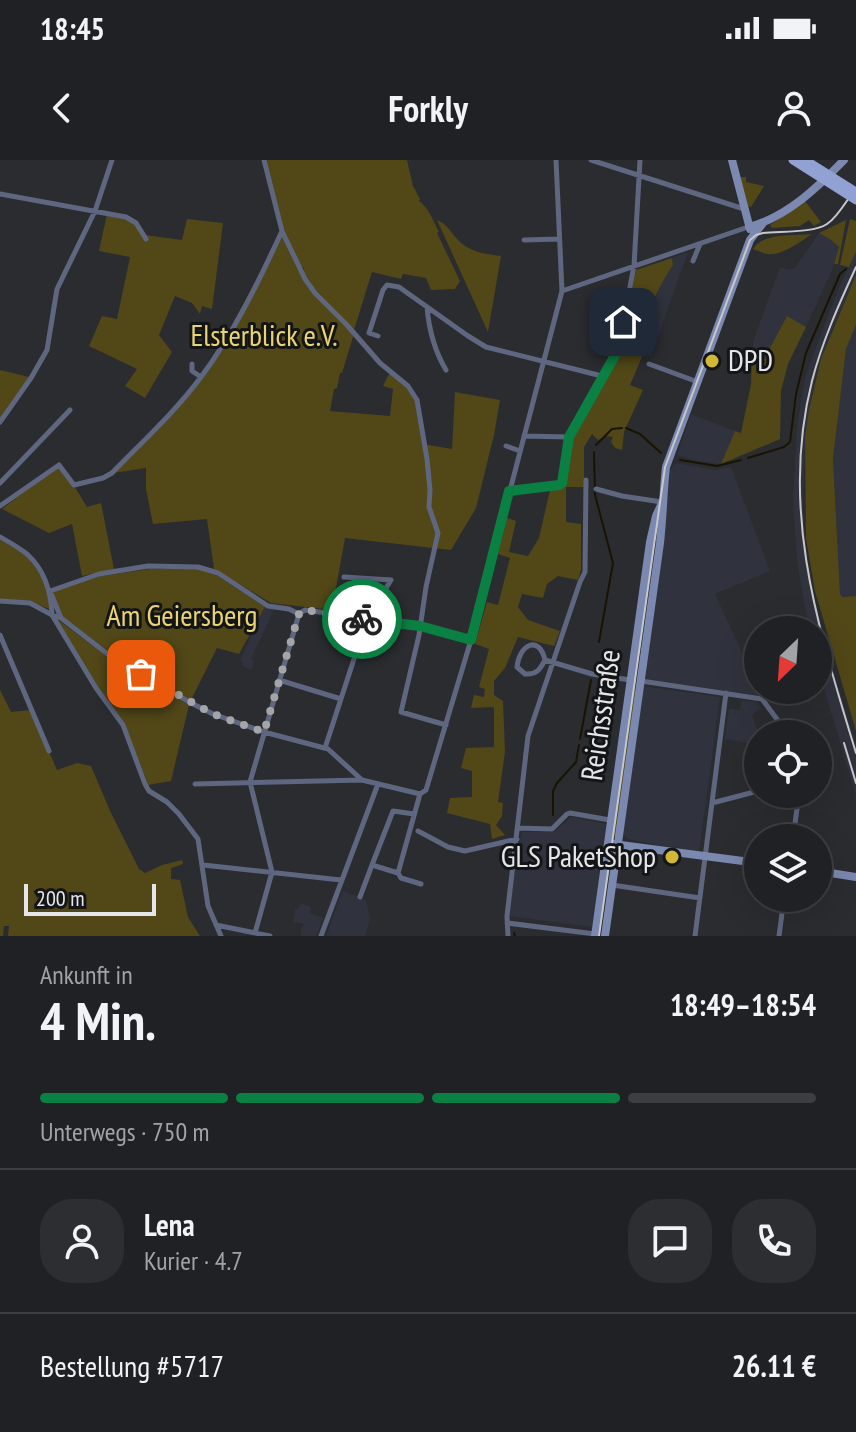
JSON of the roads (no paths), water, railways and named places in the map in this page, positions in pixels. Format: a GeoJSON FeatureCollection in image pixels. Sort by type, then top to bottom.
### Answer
{"type":"FeatureCollection","features":[{"type":"Feature","properties":{"kind":"main road"},"geometry":{"type":"LineString","coordinates":[[732,160],[750,240]]}},
{"type":"Feature","properties":{"kind":"main road"},"geometry":{"type":"LineString","coordinates":[[793,160],[856,200]]}},
{"type":"Feature","properties":{"kind":"main road"},"geometry":{"type":"LineString","coordinates":[[805,160],[856,192]]}},
{"type":"Feature","properties":{"kind":"main road"},"geometry":{"type":"LineString","coordinates":[[749,227],[763,223],[819,186],[844,160]]}},
{"type":"Feature","properties":{"kind":"main road"},"geometry":{"type":"LineString","coordinates":[[744,209],[749,218],[763,223]]}},
{"type":"Feature","properties":{"kind":"main road"},"geometry":{"type":"LineString","coordinates":[[750,240],[763,223]]}},
{"type":"Feature","properties":{"kind":"main road","name":"Reichsstraße"},"geometry":{"type":"LineString","coordinates":[[600,935],[635,681],[650,542],[662,502],[666,467],[750,240]]}},
{"type":"Feature","properties":{"kind":"main road","name":"Reichsstraße"},"geometry":{"type":"LineString","coordinates":[[600,935],[612,885],[611,820],[635,681]]}},
{"type":"Feature","properties":{"kind":"main road"},"geometry":{"type":"LineString","coordinates":[[613,844],[744,861]]}},
{"type":"Feature","properties":{"kind":"main road"},"geometry":{"type":"LineString","coordinates":[[832,873],[856,877]]}},
{"type":"Feature","properties":{"kind":"street"},"geometry":{"type":"LineString","coordinates":[[0,422],[47,350],[57,289],[95,211],[112,160]]}},
{"type":"Feature","properties":{"kind":"street"},"geometry":{"type":"LineString","coordinates":[[264,160],[282,231],[305,279],[380,363],[401,378],[417,400],[427,459],[429,507],[438,533],[401,712],[446,725]]}},
{"type":"Feature","properties":{"kind":"street"},"geometry":{"type":"LineString","coordinates":[[398,873],[420,794],[426,790],[471,640],[562,291],[556,160]]}},
{"type":"Feature","properties":{"kind":"street"},"geometry":{"type":"LineString","coordinates":[[591,160],[744,209]]}},
{"type":"Feature","properties":{"kind":"street"},"geometry":{"type":"LineString","coordinates":[[509,491],[562,483],[569,437],[618,350],[634,266],[640,160]]}},
{"type":"Feature","properties":{"kind":"street"},"geometry":{"type":"LineString","coordinates":[[0,194],[126,217],[136,223],[146,239]]}},
{"type":"Feature","properties":{"kind":"street"},"geometry":{"type":"LineString","coordinates":[[562,291],[749,227]]}},
{"type":"Feature","properties":{"kind":"street"},"geometry":{"type":"LineString","coordinates":[[0,506],[59,465],[74,485],[112,473],[179,405],[201,377],[220,349],[282,231]]}},
{"type":"Feature","properties":{"kind":"street"},"geometry":{"type":"LineString","coordinates":[[524,240],[559,239]]}},
{"type":"Feature","properties":{"kind":"street"},"geometry":{"type":"LineString","coordinates":[[693,261],[700,244]]}},
{"type":"Feature","properties":{"kind":"street"},"geometry":{"type":"LineString","coordinates":[[378,336],[369,333],[383,290],[387,285],[399,287],[486,347],[602,376]]}},
{"type":"Feature","properties":{"kind":"street"},"geometry":{"type":"LineString","coordinates":[[427,307],[436,354],[446,370]]}},
{"type":"Feature","properties":{"kind":"street"},"geometry":{"type":"LineString","coordinates":[[192,364],[192,371],[201,377]]}},
{"type":"Feature","properties":{"kind":"street"},"geometry":{"type":"LineString","coordinates":[[649,364],[699,382]]}},
{"type":"Feature","properties":{"kind":"street"},"geometry":{"type":"LineString","coordinates":[[0,483],[70,410]]}},
{"type":"Feature","properties":{"kind":"street"},"geometry":{"type":"LineString","coordinates":[[524,436],[569,437]]}},
{"type":"Feature","properties":{"kind":"street"},"geometry":{"type":"LineString","coordinates":[[506,446],[520,451]]}},
{"type":"Feature","properties":{"kind":"street"},"geometry":{"type":"LineString","coordinates":[[508,936],[528,736],[585,572],[586,480]]}},
{"type":"Feature","properties":{"kind":"street"},"geometry":{"type":"LineString","coordinates":[[596,489],[662,502]]}},
{"type":"Feature","properties":{"kind":"street"},"geometry":{"type":"LineString","coordinates":[[0,537],[28,555],[50,591],[61,618]]}},
{"type":"Feature","properties":{"kind":"street"},"geometry":{"type":"LineString","coordinates":[[50,591],[99,574],[148,566],[198,567],[218,573],[268,606],[299,614]]}},
{"type":"Feature","properties":{"kind":"street"},"geometry":{"type":"LineString","coordinates":[[325,748],[367,619],[391,580],[344,577]]}},
{"type":"Feature","properties":{"kind":"street"},"geometry":{"type":"LineString","coordinates":[[50,591],[52,615],[96,688],[123,725],[149,791],[167,802],[198,839],[208,906],[221,936]]}},
{"type":"Feature","properties":{"kind":"street"},"geometry":{"type":"LineString","coordinates":[[0,601],[30,603],[61,618],[118,662],[213,714],[264,732],[325,748],[362,780]]}},
{"type":"Feature","properties":{"kind":"street"},"geometry":{"type":"LineString","coordinates":[[255,933],[272,872],[250,782],[299,614],[305,610],[420,626],[471,640]]}},
{"type":"Feature","properties":{"kind":"street"},"geometry":{"type":"LineString","coordinates":[[0,635],[49,751]]}},
{"type":"Feature","properties":{"kind":"street"},"geometry":{"type":"LineString","coordinates":[[528,646],[537,646],[545,660],[535,673],[525,674],[517,667],[521,652],[528,646]]}},
{"type":"Feature","properties":{"kind":"street"},"geometry":{"type":"LineString","coordinates":[[545,660],[592,674],[762,699],[778,720]]}},
{"type":"Feature","properties":{"kind":"street"},"geometry":{"type":"LineString","coordinates":[[279,680],[341,699]]}},
{"type":"Feature","properties":{"kind":"street"},"geometry":{"type":"LineString","coordinates":[[695,936],[726,693]]}},
{"type":"Feature","properties":{"kind":"street"},"geometry":{"type":"LineString","coordinates":[[195,784],[362,780],[420,794]]}},
{"type":"Feature","properties":{"kind":"street"},"geometry":{"type":"LineString","coordinates":[[321,936],[378,784]]}},
{"type":"Feature","properties":{"kind":"street"},"geometry":{"type":"LineString","coordinates":[[712,803],[744,795]]}},
{"type":"Feature","properties":{"kind":"street"},"geometry":{"type":"LineString","coordinates":[[360,897],[393,811],[414,814]]}},
{"type":"Feature","properties":{"kind":"street"},"geometry":{"type":"LineString","coordinates":[[518,828],[552,829],[570,813],[611,820]]}},
{"type":"Feature","properties":{"kind":"street"},"geometry":{"type":"LineString","coordinates":[[418,831],[448,847],[465,851],[517,839]]}},
{"type":"Feature","properties":{"kind":"street"},"geometry":{"type":"LineString","coordinates":[[203,865],[341,880]]}},
{"type":"Feature","properties":{"kind":"street"},"geometry":{"type":"LineString","coordinates":[[372,865],[421,884]]}},
{"type":"Feature","properties":{"kind":"street"},"geometry":{"type":"LineString","coordinates":[[612,885],[700,898]]}},
{"type":"Feature","properties":{"kind":"street"},"geometry":{"type":"LineString","coordinates":[[779,936],[782,912]]}},
{"type":"Feature","properties":{"kind":"street"},"geometry":{"type":"LineString","coordinates":[[507,923],[616,936]]}},
{"type":"Feature","properties":{"kind":"street"},"geometry":{"type":"LineString","coordinates":[[216,925],[270,936]]}},
{"type":"Feature","properties":{"kind":"waterway"},"geometry":{"type":"LineString","coordinates":[[748,458],[784,447],[790,442],[796,394],[806,353],[840,274],[846,269]]}},
{"type":"Feature","properties":{"kind":"waterway"},"geometry":{"type":"LineString","coordinates":[[596,445],[612,429],[622,428]]}},
{"type":"Feature","properties":{"kind":"waterway"},"geometry":{"type":"LineString","coordinates":[[626,428],[640,434],[661,453]]}},
{"type":"Feature","properties":{"kind":"waterway"},"geometry":{"type":"LineString","coordinates":[[594,452],[595,495],[613,563],[599,642]]}},
{"type":"Feature","properties":{"kind":"waterway"},"geometry":{"type":"LineString","coordinates":[[680,460],[717,466],[741,460]]}},
{"type":"Feature","properties":{"kind":"waterway"},"geometry":{"type":"LineString","coordinates":[[580,739],[591,680]]}},
{"type":"Feature","properties":{"kind":"waterway"},"geometry":{"type":"LineString","coordinates":[[553,815],[553,791],[576,762],[579,745]]}},
{"type":"Feature","properties":{"kind":"tram line"},"geometry":{"type":"LineString","coordinates":[[599,936],[665,467],[750,240],[763,233],[821,227],[835,217],[856,188]]}},
{"type":"Feature","properties":{"kind":"railway"},"geometry":{"type":"LineString","coordinates":[[856,267],[837,309],[812,381],[803,429],[800,477],[802,523],[817,616],[856,753]]}},
{"type":"Feature","properties":{"kind":"railway"},"geometry":{"type":"LineString","coordinates":[[844,743],[856,783]]}},
{"type":"Feature","properties":{"kind":"place","name":"DPD"},"geometry":{"type":"Point","coordinates":[712,361]}},
{"type":"Feature","properties":{"kind":"place","name":"GLS PaketShop"},"geometry":{"type":"Point","coordinates":[672,857]}},
{"type":"Feature","properties":{"kind":"park label","name":"Elsterblick e.V."},"geometry":{"type":"Point","coordinates":[264,336]}},
{"type":"Feature","properties":{"kind":"park label","name":"Am Geiersberg"},"geometry":{"type":"Point","coordinates":[182,616]}}]}
